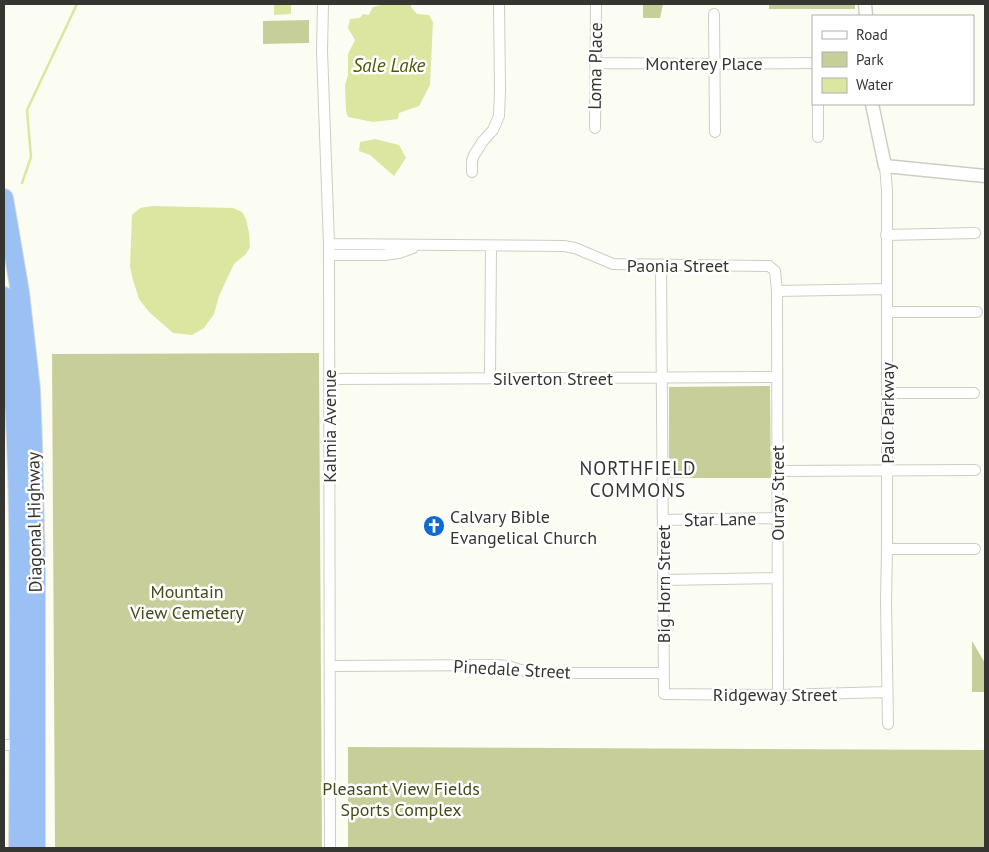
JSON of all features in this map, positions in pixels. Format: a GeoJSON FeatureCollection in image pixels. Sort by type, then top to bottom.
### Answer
{"type":"FeatureCollection","features":[{"type":"Feature","properties":{"kind":"highway","name":"Diagonal Highway"},"geometry":{"type":"LineString","coordinates":[[4,198],[17,274],[30,389],[25,444],[19,606],[11,745],[18,848]]}},
{"type":"Feature","properties":{"kind":"highway","name":"Diagonal Highway"},"geometry":{"type":"LineString","coordinates":[[4,296],[25,444],[36,579],[36,848]]}},
{"type":"Feature","properties":{"kind":"street","name":"Kalmia Avenue"},"geometry":{"type":"LineString","coordinates":[[322,4],[324,128],[329,244],[330,848]]}},
{"type":"Feature","properties":{"kind":"street"},"geometry":{"type":"LineString","coordinates":[[472,172],[474,155],[483,141],[494,130],[499,116],[499,4]]}},
{"type":"Feature","properties":{"kind":"street","name":"Loma Place"},"geometry":{"type":"LineString","coordinates":[[595,128],[596,4]]}},
{"type":"Feature","properties":{"kind":"street"},"geometry":{"type":"LineString","coordinates":[[714,14],[715,132]]}},
{"type":"Feature","properties":{"kind":"street","name":"Monterey Place"},"geometry":{"type":"LineString","coordinates":[[595,63],[812,63]]}},
{"type":"Feature","properties":{"kind":"street"},"geometry":{"type":"LineString","coordinates":[[818,105],[818,137]]}},
{"type":"Feature","properties":{"kind":"street","name":"Palo Parkway"},"geometry":{"type":"LineString","coordinates":[[872,105],[885,166],[887,191],[886,602],[888,724]]}},
{"type":"Feature","properties":{"kind":"street"},"geometry":{"type":"LineString","coordinates":[[885,166],[985,176]]}},
{"type":"Feature","properties":{"kind":"street"},"geometry":{"type":"LineString","coordinates":[[886,235],[975,234]]}},
{"type":"Feature","properties":{"kind":"street","name":"Paonia Street"},"geometry":{"type":"LineString","coordinates":[[329,244],[564,246],[575,248],[613,264],[769,266],[776,271],[777,291]]}},
{"type":"Feature","properties":{"kind":"street","name":"Paonia Street"},"geometry":{"type":"LineString","coordinates":[[329,255],[392,254],[421,246]]}},
{"type":"Feature","properties":{"kind":"street"},"geometry":{"type":"LineString","coordinates":[[490,378],[491,246]]}},
{"type":"Feature","properties":{"kind":"street","name":"Big Horn Street"},"geometry":{"type":"LineString","coordinates":[[661,265],[664,694]]}},
{"type":"Feature","properties":{"kind":"street"},"geometry":{"type":"LineString","coordinates":[[777,291],[887,289]]}},
{"type":"Feature","properties":{"kind":"street","name":"Ouray Street"},"geometry":{"type":"LineString","coordinates":[[777,291],[778,695]]}},
{"type":"Feature","properties":{"kind":"street"},"geometry":{"type":"LineString","coordinates":[[887,312],[977,312]]}},
{"type":"Feature","properties":{"kind":"street","name":"Silverton Street"},"geometry":{"type":"LineString","coordinates":[[329,379],[777,377]]}},
{"type":"Feature","properties":{"kind":"street"},"geometry":{"type":"LineString","coordinates":[[887,393],[974,393]]}},
{"type":"Feature","properties":{"kind":"street"},"geometry":{"type":"LineString","coordinates":[[777,471],[975,470]]}},
{"type":"Feature","properties":{"kind":"street","name":"Star Lane"},"geometry":{"type":"LineString","coordinates":[[663,520],[777,518]]}},
{"type":"Feature","properties":{"kind":"street"},"geometry":{"type":"LineString","coordinates":[[887,549],[975,548]]}},
{"type":"Feature","properties":{"kind":"street"},"geometry":{"type":"LineString","coordinates":[[664,580],[778,578]]}},
{"type":"Feature","properties":{"kind":"street","name":"Pinedale Street"},"geometry":{"type":"LineString","coordinates":[[330,666],[495,665],[508,666],[530,672],[663,672]]}},
{"type":"Feature","properties":{"kind":"street","name":"Ridgeway Street"},"geometry":{"type":"LineString","coordinates":[[664,694],[778,695],[887,692]]}},
{"type":"Feature","properties":{"kind":"street"},"geometry":{"type":"LineString","coordinates":[[11,745],[37,746]]}},
{"type":"Feature","properties":{"kind":"green space"},"geometry":{"type":"Polygon","coordinates":[[[643,4],[663,4],[660,18],[643,18],[643,4]]]}},
{"type":"Feature","properties":{"kind":"green space"},"geometry":{"type":"Polygon","coordinates":[[[769,4],[855,4],[855,9],[769,9],[769,4]]]}},
{"type":"Feature","properties":{"kind":"green space"},"geometry":{"type":"Polygon","coordinates":[[[309,20],[309,43],[263,44],[263,21],[309,20]]]}},
{"type":"Feature","properties":{"kind":"green space","name":"Mountain View Cemetery"},"geometry":{"type":"Polygon","coordinates":[[[319,353],[322,848],[55,848],[52,354],[319,353]]]}},
{"type":"Feature","properties":{"kind":"green space"},"geometry":{"type":"Polygon","coordinates":[[[770,386],[771,478],[669,478],[669,387],[770,386]]]}},
{"type":"Feature","properties":{"kind":"green space"},"geometry":{"type":"Polygon","coordinates":[[[972,641],[985,663],[985,692],[972,692],[972,641]]]}},
{"type":"Feature","properties":{"kind":"green space","name":"Pleasant View Fields Sports Complex"},"geometry":{"type":"Polygon","coordinates":[[[348,747],[985,750],[985,848],[348,848],[348,747]]]}},
{"type":"Feature","properties":{"kind":"water","name":"Sale Lake"},"geometry":{"type":"Polygon","coordinates":[[[385,4],[411,4],[411,7],[417,14],[429,15],[433,22],[430,85],[419,106],[399,113],[398,119],[373,122],[348,117],[345,85],[348,75],[348,54],[355,40],[348,28],[350,19],[360,18],[363,14],[369,15],[373,7],[385,4]]]}},
{"type":"Feature","properties":{"kind":"water"},"geometry":{"type":"Polygon","coordinates":[[[274,5],[291,5],[291,14],[274,15],[274,5]]]}},
{"type":"Feature","properties":{"kind":"water"},"geometry":{"type":"Polygon","coordinates":[[[375,139],[399,145],[406,158],[394,176],[370,155],[359,151],[360,142],[375,139]]]}},
{"type":"Feature","properties":{"kind":"water"},"geometry":{"type":"Polygon","coordinates":[[[152,206],[233,208],[242,212],[246,219],[250,247],[246,254],[234,264],[219,296],[214,314],[204,328],[192,335],[173,333],[149,312],[139,299],[133,280],[130,267],[132,215],[140,208],[152,206]]]}},
{"type":"Feature","properties":{"kind":"waterway"},"geometry":{"type":"LineString","coordinates":[[22,183],[31,157],[27,110],[77,4]]}},
{"type":"Feature","properties":{"kind":"place","name":"Calvary Bible Evangelical Church"},"geometry":{"type":"Point","coordinates":[434,526]}},
{"type":"Feature","properties":{"kind":"district","name":"NORTHFIELD COMMONS"},"geometry":{"type":"Point","coordinates":[638,479]}}]}
